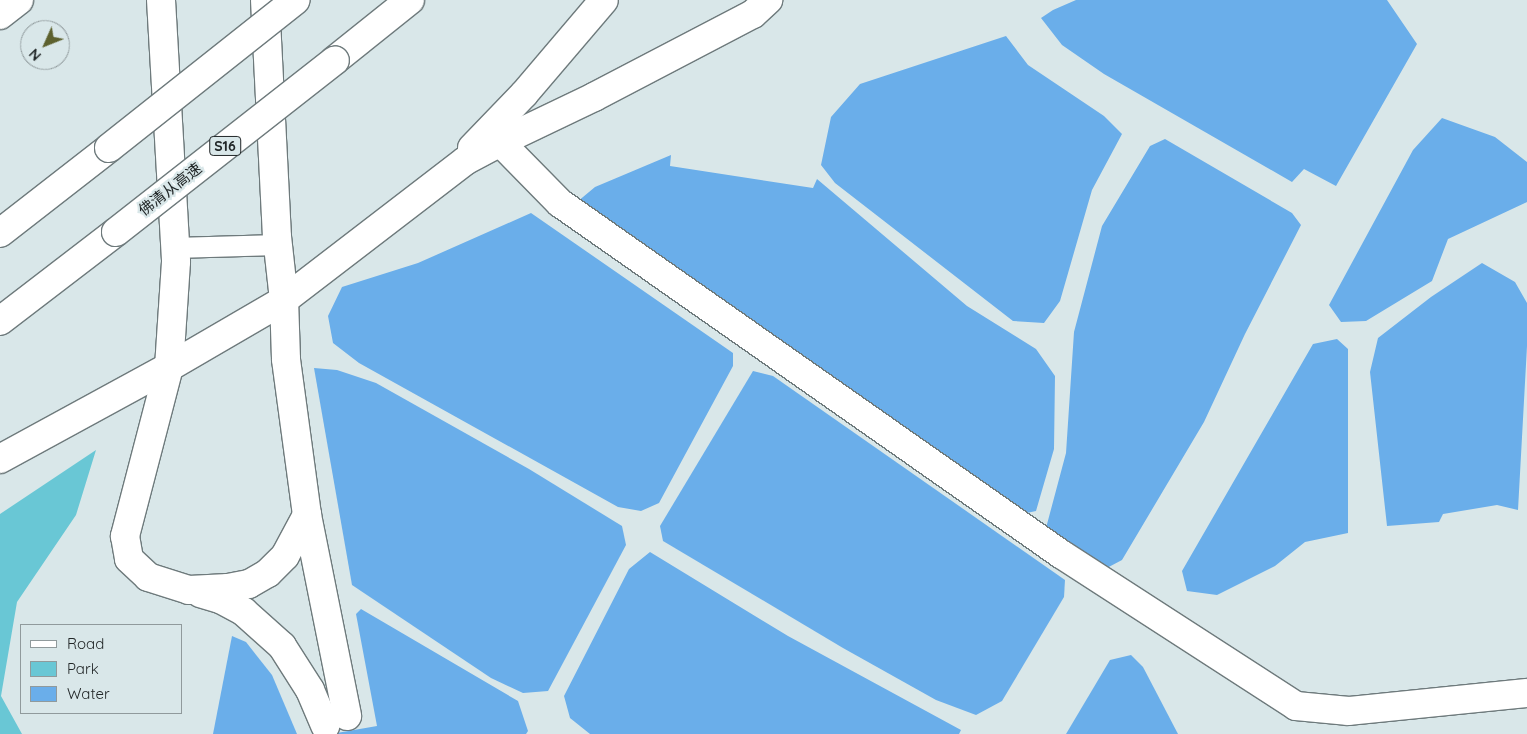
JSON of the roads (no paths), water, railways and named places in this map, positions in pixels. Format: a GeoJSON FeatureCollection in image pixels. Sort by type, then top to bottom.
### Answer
{"type":"FeatureCollection","features":[{"type":"Feature","properties":{"kind":"main road"},"geometry":{"type":"LineString","coordinates":[[0,15],[18,0]]}},
{"type":"Feature","properties":{"kind":"main road"},"geometry":{"type":"LineString","coordinates":[[162,0],[176,248],[169,367],[125,536],[129,559],[148,576],[220,600],[244,612],[282,646],[310,690],[336,721],[286,359],[284,300],[277,245],[265,0]]}},
{"type":"Feature","properties":{"kind":"main road"},"geometry":{"type":"LineString","coordinates":[[0,233],[296,0]]}},
{"type":"Feature","properties":{"kind":"main road","name":"佛清从高速"},"geometry":{"type":"LineString","coordinates":[[0,322],[410,0]]}},
{"type":"Feature","properties":{"kind":"main road"},"geometry":{"type":"LineString","coordinates":[[445,176],[524,94],[604,0]]}},
{"type":"Feature","properties":{"kind":"main road"},"geometry":{"type":"LineString","coordinates":[[0,459],[169,367],[284,300],[466,161],[753,14],[768,0]]}},
{"type":"Feature","properties":{"kind":"main road"},"geometry":{"type":"LineString","coordinates":[[500,142],[560,203],[1061,554],[1296,706],[1349,711],[1527,693]]}},
{"type":"Feature","properties":{"kind":"main road"},"geometry":{"type":"LineString","coordinates":[[189,590],[228,588],[249,584],[268,573],[285,556],[307,515]]}},
{"type":"Feature","properties":{"kind":"street"},"geometry":{"type":"LineString","coordinates":[[176,248],[277,245]]}},
{"type":"Feature","properties":{"kind":"water"},"geometry":{"type":"Polygon","coordinates":[[[1076,0],[1387,0],[1417,44],[1336,186],[1304,169],[1292,182],[1104,74],[1062,45],[1041,18],[1053,10],[1076,0]]]}},
{"type":"Feature","properties":{"kind":"water"},"geometry":{"type":"Polygon","coordinates":[[[1006,36],[1028,65],[1104,116],[1122,134],[1092,190],[1060,301],[1044,323],[1013,321],[835,183],[821,165],[831,117],[860,84],[1006,36]]]}},
{"type":"Feature","properties":{"kind":"water"},"geometry":{"type":"Polygon","coordinates":[[[1442,118],[1495,137],[1527,162],[1527,202],[1448,239],[1432,281],[1366,321],[1341,322],[1329,305],[1413,150],[1442,118]]]}},
{"type":"Feature","properties":{"kind":"water"},"geometry":{"type":"Polygon","coordinates":[[[1165,139],[1292,213],[1301,225],[1245,334],[1204,422],[1122,560],[1103,570],[1046,528],[1066,453],[1074,332],[1102,226],[1150,146],[1165,139]]]}},
{"type":"Feature","properties":{"kind":"water"},"geometry":{"type":"Polygon","coordinates":[[[671,155],[670,166],[813,188],[817,179],[967,306],[1036,349],[1055,376],[1054,449],[1036,511],[1017,515],[577,202],[595,187],[671,155]]]}},
{"type":"Feature","properties":{"kind":"water"},"geometry":{"type":"Polygon","coordinates":[[[531,213],[733,353],[733,366],[659,503],[641,511],[618,507],[359,363],[333,343],[328,316],[342,287],[418,263],[531,213]]]}},
{"type":"Feature","properties":{"kind":"water"},"geometry":{"type":"Polygon","coordinates":[[[1482,263],[1515,282],[1527,303],[1527,346],[1518,510],[1497,505],[1443,514],[1439,522],[1387,526],[1370,372],[1378,338],[1431,297],[1482,263]]]}},
{"type":"Feature","properties":{"kind":"water"},"geometry":{"type":"Polygon","coordinates":[[[1337,339],[1348,349],[1348,533],[1305,542],[1275,566],[1217,595],[1187,591],[1182,571],[1313,344],[1337,339]]]}},
{"type":"Feature","properties":{"kind":"water"},"geometry":{"type":"Polygon","coordinates":[[[314,368],[337,370],[376,383],[529,469],[622,526],[626,545],[548,691],[523,693],[491,678],[352,585],[314,368]]]}},
{"type":"Feature","properties":{"kind":"water"},"geometry":{"type":"Polygon","coordinates":[[[753,371],[773,376],[1065,580],[1064,597],[1002,701],[976,715],[936,700],[843,648],[663,541],[660,526],[753,371]]]}},
{"type":"Feature","properties":{"kind":"water"},"geometry":{"type":"Polygon","coordinates":[[[650,552],[788,636],[961,730],[959,734],[590,734],[570,718],[564,696],[629,569],[650,552]]]}},
{"type":"Feature","properties":{"kind":"water"},"geometry":{"type":"Polygon","coordinates":[[[361,609],[518,701],[528,731],[526,734],[331,734],[377,726],[356,614],[361,609]]]}},
{"type":"Feature","properties":{"kind":"water"},"geometry":{"type":"Polygon","coordinates":[[[232,636],[246,642],[272,675],[297,734],[213,734],[232,636]]]}},
{"type":"Feature","properties":{"kind":"water"},"geometry":{"type":"Polygon","coordinates":[[[1131,655],[1143,667],[1178,734],[1066,734],[1110,660],[1131,655]]]}}]}
